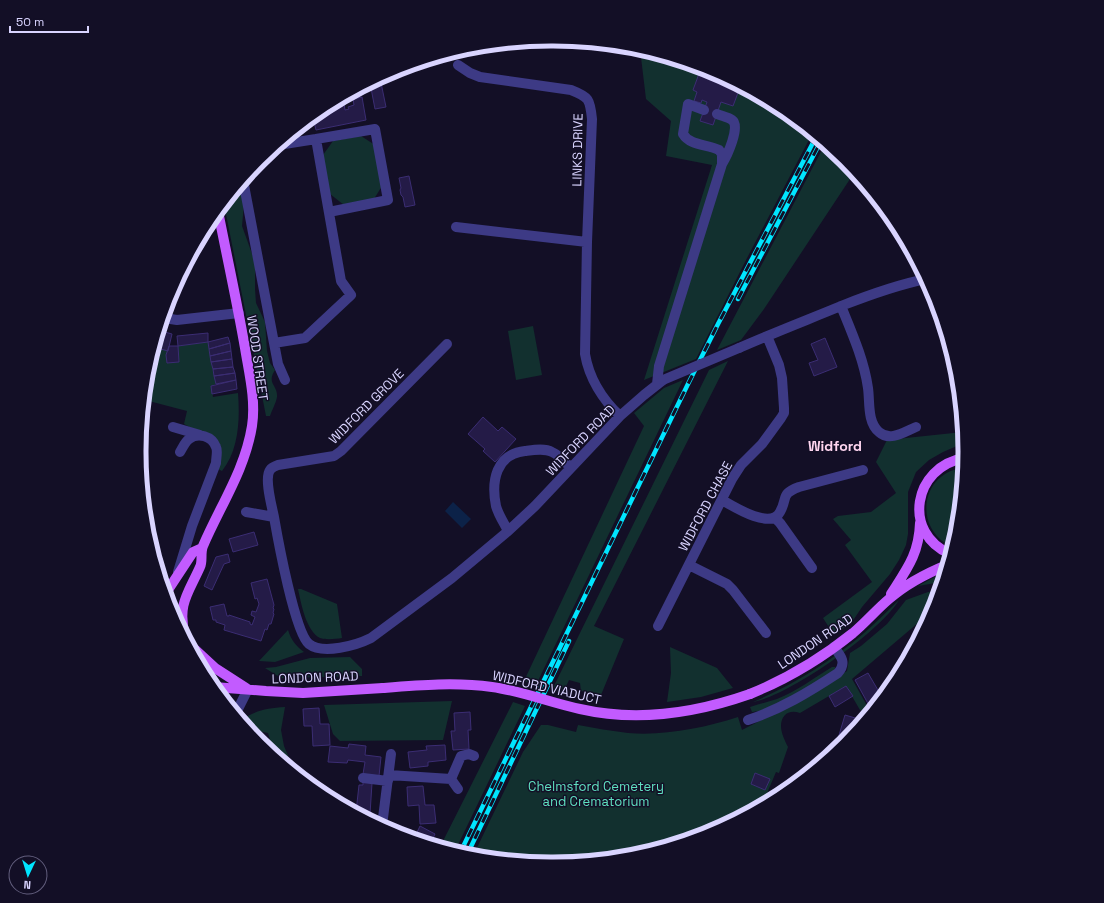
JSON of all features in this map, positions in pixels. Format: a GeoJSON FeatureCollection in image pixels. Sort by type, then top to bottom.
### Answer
{"type":"FeatureCollection","features":[{"type":"Feature","properties":{"kind":"main road","name":"WOOD STREET"},"geometry":{"type":"LineString","coordinates":[[182,618],[183,607],[188,591],[201,565],[202,548],[234,486],[245,454],[252,426],[253,406],[251,388],[239,313],[220,219]]}},
{"type":"Feature","properties":{"kind":"main road"},"geometry":{"type":"LineString","coordinates":[[945,551],[931,541],[924,529],[921,520],[920,501],[926,483],[939,468],[958,460]]}},
{"type":"Feature","properties":{"kind":"main road","name":"LONDON ROAD"},"geometry":{"type":"LineString","coordinates":[[888,599],[913,559],[920,534],[921,520]]}},
{"type":"Feature","properties":{"kind":"main road","name":"WOOD STREET"},"geometry":{"type":"LineString","coordinates":[[170,587],[193,552],[202,548]]}},
{"type":"Feature","properties":{"kind":"main road","name":"LONDON ROAD"},"geometry":{"type":"LineString","coordinates":[[750,694],[788,676],[834,647],[866,621],[888,599],[913,580],[940,568]]}},
{"type":"Feature","properties":{"kind":"main road","name":"LONDON ROAD"},"geometry":{"type":"LineString","coordinates":[[202,655],[215,668],[248,689]]}},
{"type":"Feature","properties":{"kind":"main road","name":"WIDFORD VIADUCT"},"geometry":{"type":"LineString","coordinates":[[383,688],[469,684],[512,690],[550,702],[583,710],[626,715],[649,715],[692,711],[725,703],[750,694]]}},
{"type":"Feature","properties":{"kind":"main road","name":"LONDON ROAD"},"geometry":{"type":"LineString","coordinates":[[222,688],[303,693],[383,688]]}},
{"type":"Feature","properties":{"kind":"street","name":"LINKS DRIVE"},"geometry":{"type":"LineString","coordinates":[[458,65],[470,73],[480,77],[571,90],[582,94],[588,99],[592,119],[587,242],[585,354],[587,366],[599,390],[620,416]]}},
{"type":"Feature","properties":{"kind":"street"},"geometry":{"type":"LineString","coordinates":[[704,110],[688,104],[683,134],[690,141],[719,150],[722,154],[722,164]]}},
{"type":"Feature","properties":{"kind":"street"},"geometry":{"type":"LineString","coordinates":[[660,382],[659,366],[722,164],[727,156],[736,130],[736,125],[733,120],[717,114]]}},
{"type":"Feature","properties":{"kind":"street"},"geometry":{"type":"LineString","coordinates":[[294,139],[316,139],[375,129],[388,200],[329,212]]}},
{"type":"Feature","properties":{"kind":"street"},"geometry":{"type":"LineString","coordinates":[[274,343],[305,338],[351,295],[341,280],[316,139]]}},
{"type":"Feature","properties":{"kind":"street"},"geometry":{"type":"LineString","coordinates":[[245,186],[278,364],[285,380]]}},
{"type":"Feature","properties":{"kind":"street"},"geometry":{"type":"LineString","coordinates":[[456,227],[587,242]]}},
{"type":"Feature","properties":{"kind":"street","name":"WIDFORD ROAD"},"geometry":{"type":"LineString","coordinates":[[274,517],[297,618],[303,637],[308,644],[314,648],[322,649],[344,648],[359,644],[371,638],[452,578],[508,531],[535,506],[620,416],[660,382],[767,336],[842,306],[890,288],[920,281]]}},
{"type":"Feature","properties":{"kind":"street"},"geometry":{"type":"LineString","coordinates":[[842,306],[864,365],[872,422],[875,428],[879,433],[892,437],[916,427]]}},
{"type":"Feature","properties":{"kind":"street"},"geometry":{"type":"LineString","coordinates":[[169,319],[177,320],[239,313]]}},
{"type":"Feature","properties":{"kind":"street","name":"WIDFORD CHASE"},"geometry":{"type":"LineString","coordinates":[[658,626],[741,465],[762,444],[784,413],[782,378],[779,365],[767,336]]}},
{"type":"Feature","properties":{"kind":"street","name":"WIDFORD GROVE"},"geometry":{"type":"LineString","coordinates":[[274,517],[268,481],[269,470],[278,465],[334,456],[341,451],[447,344]]}},
{"type":"Feature","properties":{"kind":"street"},"geometry":{"type":"LineString","coordinates":[[173,427],[206,436],[212,440],[216,447],[216,463],[192,526],[176,578]]}},
{"type":"Feature","properties":{"kind":"street"},"geometry":{"type":"LineString","coordinates":[[180,452],[190,438],[206,436]]}},
{"type":"Feature","properties":{"kind":"street"},"geometry":{"type":"LineString","coordinates":[[508,531],[496,506],[495,484],[497,469],[508,456],[519,451],[537,449],[552,451],[571,468]]}},
{"type":"Feature","properties":{"kind":"street"},"geometry":{"type":"LineString","coordinates":[[722,500],[753,516],[770,519],[775,518],[780,513],[786,494],[791,490],[863,470]]}},
{"type":"Feature","properties":{"kind":"street"},"geometry":{"type":"LineString","coordinates":[[246,512],[274,517]]}},
{"type":"Feature","properties":{"kind":"street"},"geometry":{"type":"LineString","coordinates":[[775,518],[812,568]]}},
{"type":"Feature","properties":{"kind":"street"},"geometry":{"type":"LineString","coordinates":[[689,565],[727,584],[766,633]]}},
{"type":"Feature","properties":{"kind":"street"},"geometry":{"type":"LineString","coordinates":[[748,720],[767,714],[794,700],[838,673],[842,669],[844,663],[843,659],[834,647]]}},
{"type":"Feature","properties":{"kind":"street"},"geometry":{"type":"LineString","coordinates":[[239,709],[248,689]]}},
{"type":"Feature","properties":{"kind":"street"},"geometry":{"type":"LineString","coordinates":[[383,820],[391,754]]}},
{"type":"Feature","properties":{"kind":"street"},"geometry":{"type":"LineString","coordinates":[[451,779],[461,756],[469,754],[474,756]]}},
{"type":"Feature","properties":{"kind":"street"},"geometry":{"type":"LineString","coordinates":[[364,778],[451,779]]}},
{"type":"Feature","properties":{"kind":"street"},"geometry":{"type":"LineString","coordinates":[[451,779],[458,790]]}},
{"type":"Feature","properties":{"kind":"green space"},"geometry":{"type":"Polygon","coordinates":[[[641,56],[682,68],[731,88],[755,100],[777,114],[809,139],[696,359],[644,380],[712,165],[666,156],[671,121],[646,99],[641,56]]]}},
{"type":"Feature","properties":{"kind":"green space"},"geometry":{"type":"Polygon","coordinates":[[[361,136],[375,145],[382,186],[374,199],[344,205],[330,194],[323,155],[333,141],[361,136]]]}},
{"type":"Feature","properties":{"kind":"green space"},"geometry":{"type":"Polygon","coordinates":[[[822,150],[851,178],[764,309],[741,340],[717,350],[822,150]]]}},
{"type":"Feature","properties":{"kind":"green space"},"geometry":{"type":"Polygon","coordinates":[[[243,189],[244,204],[242,226],[255,262],[256,303],[265,322],[267,351],[270,363],[275,370],[272,382],[277,393],[277,397],[270,416],[266,416],[225,211],[243,189]]]}},
{"type":"Feature","properties":{"kind":"green space"},"geometry":{"type":"Polygon","coordinates":[[[533,326],[542,375],[516,380],[508,331],[533,326]]]}},
{"type":"Feature","properties":{"kind":"green space"},"geometry":{"type":"Polygon","coordinates":[[[208,342],[216,384],[211,386],[213,397],[238,393],[239,413],[235,444],[228,463],[222,471],[218,469],[221,455],[206,436],[184,424],[187,411],[150,401],[154,372],[160,348],[168,351],[167,363],[179,362],[178,346],[208,342]]]}},
{"type":"Feature","properties":{"kind":"green space"},"geometry":{"type":"Polygon","coordinates":[[[728,361],[594,626],[624,639],[601,695],[581,691],[580,683],[569,680],[563,693],[552,690],[709,370],[728,361]]]}},
{"type":"Feature","properties":{"kind":"green space"},"geometry":{"type":"Polygon","coordinates":[[[683,380],[536,685],[524,681],[644,426],[634,413],[664,388],[683,380]]]}},
{"type":"Feature","properties":{"kind":"green space"},"geometry":{"type":"Polygon","coordinates":[[[957,433],[958,446],[929,460],[916,472],[908,492],[908,534],[906,545],[899,560],[890,574],[862,607],[852,622],[834,635],[823,618],[872,582],[845,545],[851,540],[833,519],[838,516],[871,512],[896,493],[876,462],[887,440],[957,433]]]}},
{"type":"Feature","properties":{"kind":"green space"},"geometry":{"type":"Polygon","coordinates":[[[957,470],[954,504],[947,544],[940,539],[931,528],[927,515],[927,503],[930,490],[938,480],[949,472],[957,470]]]}},
{"type":"Feature","properties":{"kind":"green space"},"geometry":{"type":"Polygon","coordinates":[[[938,575],[936,583],[918,586],[938,575]]]}},
{"type":"Feature","properties":{"kind":"green space"},"geometry":{"type":"Polygon","coordinates":[[[298,589],[337,604],[342,638],[325,639],[320,638],[315,634],[305,616],[298,589]]]}},
{"type":"Feature","properties":{"kind":"green space","name":"Chelmsford Cemetery and Crematorium"},"geometry":{"type":"Polygon","coordinates":[[[933,591],[921,621],[852,679],[867,706],[863,711],[860,710],[846,686],[800,713],[790,712],[784,716],[781,722],[781,729],[788,747],[779,773],[776,772],[766,796],[755,803],[707,826],[682,835],[657,843],[605,854],[552,857],[499,854],[476,850],[523,752],[541,725],[548,725],[576,732],[578,725],[642,734],[698,728],[738,717],[742,730],[801,700],[847,671],[850,653],[861,646],[887,624],[906,600],[933,591]]]}},
{"type":"Feature","properties":{"kind":"green space"},"geometry":{"type":"Polygon","coordinates":[[[899,600],[874,628],[833,660],[788,688],[769,697],[753,702],[797,680],[838,654],[863,634],[899,600]]]}},
{"type":"Feature","properties":{"kind":"green space"},"geometry":{"type":"Polygon","coordinates":[[[288,630],[294,642],[304,652],[275,662],[259,661],[288,630]]]}},
{"type":"Feature","properties":{"kind":"green space"},"geometry":{"type":"Polygon","coordinates":[[[670,647],[717,668],[733,688],[701,697],[667,702],[671,673],[670,647]]]}},
{"type":"Feature","properties":{"kind":"green space"},"geometry":{"type":"Polygon","coordinates":[[[350,657],[362,669],[362,676],[281,678],[265,668],[276,667],[310,658],[350,657]]]}},
{"type":"Feature","properties":{"kind":"green space"},"geometry":{"type":"Polygon","coordinates":[[[832,667],[835,667],[835,670],[825,678],[765,710],[752,712],[750,707],[784,696],[832,667]]]}},
{"type":"Feature","properties":{"kind":"green space"},"geometry":{"type":"Polygon","coordinates":[[[452,701],[443,740],[340,741],[333,734],[324,705],[452,701]]]}},
{"type":"Feature","properties":{"kind":"green space"},"geometry":{"type":"Polygon","coordinates":[[[513,702],[525,706],[458,845],[443,842],[513,702]]]}},
{"type":"Feature","properties":{"kind":"green space"},"geometry":{"type":"Polygon","coordinates":[[[285,707],[281,730],[284,746],[290,760],[271,744],[268,733],[258,731],[246,717],[262,710],[285,707]]]}},
{"type":"Feature","properties":{"kind":"water"},"geometry":{"type":"Polygon","coordinates":[[[453,502],[471,519],[462,528],[445,511],[453,502]]]}},
{"type":"Feature","properties":{"kind":"building"},"geometry":{"type":"Polygon","coordinates":[[[699,74],[738,92],[733,106],[721,102],[713,125],[700,121],[707,102],[702,100],[701,103],[694,101],[697,92],[693,90],[699,74]]]}},
{"type":"Feature","properties":{"kind":"building"},"geometry":{"type":"Polygon","coordinates":[[[381,84],[386,107],[375,109],[371,89],[381,84]]]}},
{"type":"Feature","properties":{"kind":"building"},"geometry":{"type":"Polygon","coordinates":[[[362,97],[366,120],[316,130],[314,123],[344,103],[345,110],[349,109],[348,107],[354,105],[353,99],[362,97]]]}},
{"type":"Feature","properties":{"kind":"building"},"geometry":{"type":"Polygon","coordinates":[[[409,176],[415,205],[405,207],[403,197],[401,195],[399,178],[409,176]]]}},
{"type":"Feature","properties":{"kind":"building"},"geometry":{"type":"Polygon","coordinates":[[[165,332],[172,334],[168,351],[160,349],[165,332]]]}},
{"type":"Feature","properties":{"kind":"building"},"geometry":{"type":"Polygon","coordinates":[[[208,333],[208,342],[178,346],[177,336],[208,333]]]}},
{"type":"Feature","properties":{"kind":"building"},"geometry":{"type":"Polygon","coordinates":[[[228,337],[230,343],[209,349],[208,342],[228,337]]]}},
{"type":"Feature","properties":{"kind":"building"},"geometry":{"type":"Polygon","coordinates":[[[825,338],[837,367],[814,376],[809,363],[818,360],[811,344],[825,338]]]}},
{"type":"Feature","properties":{"kind":"building"},"geometry":{"type":"Polygon","coordinates":[[[230,343],[231,351],[210,356],[209,349],[230,343]]]}},
{"type":"Feature","properties":{"kind":"building"},"geometry":{"type":"Polygon","coordinates":[[[169,346],[178,346],[179,362],[167,363],[166,355],[169,346]]]}},
{"type":"Feature","properties":{"kind":"building"},"geometry":{"type":"Polygon","coordinates":[[[231,351],[232,359],[211,362],[210,356],[231,351]]]}},
{"type":"Feature","properties":{"kind":"building"},"geometry":{"type":"Polygon","coordinates":[[[232,359],[233,367],[213,369],[211,362],[232,359]]]}},
{"type":"Feature","properties":{"kind":"building"},"geometry":{"type":"Polygon","coordinates":[[[233,367],[235,373],[214,376],[213,369],[233,367]]]}},
{"type":"Feature","properties":{"kind":"building"},"geometry":{"type":"Polygon","coordinates":[[[235,373],[236,380],[216,384],[214,376],[235,373]]]}},
{"type":"Feature","properties":{"kind":"building"},"geometry":{"type":"Polygon","coordinates":[[[236,380],[237,389],[212,394],[211,386],[236,380]]]}},
{"type":"Feature","properties":{"kind":"building"},"geometry":{"type":"Polygon","coordinates":[[[483,417],[498,431],[502,427],[516,439],[495,462],[483,451],[485,449],[468,434],[483,417]]]}},
{"type":"Feature","properties":{"kind":"building"},"geometry":{"type":"Polygon","coordinates":[[[254,532],[258,545],[233,552],[229,539],[254,532]]]}},
{"type":"Feature","properties":{"kind":"building"},"geometry":{"type":"Polygon","coordinates":[[[228,554],[230,562],[224,564],[212,590],[204,586],[216,557],[228,554]]]}},
{"type":"Feature","properties":{"kind":"building"},"geometry":{"type":"Polygon","coordinates":[[[267,579],[274,605],[274,614],[271,624],[269,624],[267,630],[265,629],[261,641],[224,630],[225,625],[213,620],[210,607],[224,604],[227,616],[229,615],[250,622],[252,625],[255,617],[251,615],[252,611],[256,612],[259,604],[257,598],[255,599],[251,583],[267,579]]]}},
{"type":"Feature","properties":{"kind":"building"},"geometry":{"type":"Polygon","coordinates":[[[868,673],[879,691],[869,705],[855,680],[868,673]]]}},
{"type":"Feature","properties":{"kind":"building"},"geometry":{"type":"Polygon","coordinates":[[[846,686],[853,696],[835,707],[829,696],[846,686]]]}},
{"type":"Feature","properties":{"kind":"building"},"geometry":{"type":"Polygon","coordinates":[[[319,708],[320,724],[329,724],[330,745],[313,746],[312,726],[304,726],[303,709],[319,708]]]}},
{"type":"Feature","properties":{"kind":"building"},"geometry":{"type":"Polygon","coordinates":[[[470,712],[471,730],[468,730],[469,749],[453,750],[451,731],[455,731],[454,713],[470,712]]]}},
{"type":"Feature","properties":{"kind":"building"},"geometry":{"type":"Polygon","coordinates":[[[845,715],[857,719],[839,738],[838,739],[845,715]]]}},
{"type":"Feature","properties":{"kind":"building"},"geometry":{"type":"Polygon","coordinates":[[[349,744],[366,746],[365,755],[381,757],[379,776],[363,774],[365,762],[348,760],[347,763],[328,762],[330,746],[348,748],[349,744]]]}},
{"type":"Feature","properties":{"kind":"building"},"geometry":{"type":"Polygon","coordinates":[[[445,745],[446,760],[428,762],[428,766],[410,768],[408,752],[427,750],[426,746],[445,745]]]}},
{"type":"Feature","properties":{"kind":"building"},"geometry":{"type":"Polygon","coordinates":[[[755,773],[770,779],[765,790],[751,784],[755,773]]]}},
{"type":"Feature","properties":{"kind":"building"},"geometry":{"type":"Polygon","coordinates":[[[363,782],[372,783],[370,814],[357,807],[359,785],[363,785],[363,782]]]}},
{"type":"Feature","properties":{"kind":"building"},"geometry":{"type":"Polygon","coordinates":[[[423,786],[425,805],[434,805],[436,823],[420,824],[419,805],[408,806],[407,787],[423,786]]]}},
{"type":"Feature","properties":{"kind":"building"},"geometry":{"type":"Polygon","coordinates":[[[420,826],[435,834],[433,838],[417,833],[420,826]]]}},
{"type":"Feature","properties":{"kind":"railway"},"geometry":{"type":"LineString","coordinates":[[463,847],[687,386],[813,142]]}},
{"type":"Feature","properties":{"kind":"railway"},"geometry":{"type":"LineString","coordinates":[[738,299],[818,146]]}},
{"type":"Feature","properties":{"kind":"railway"},"geometry":{"type":"LineString","coordinates":[[470,848],[569,641]]}},
{"type":"Feature","properties":{"kind":"district","name":"Widford"},"geometry":{"type":"Point","coordinates":[835,446]}}]}
